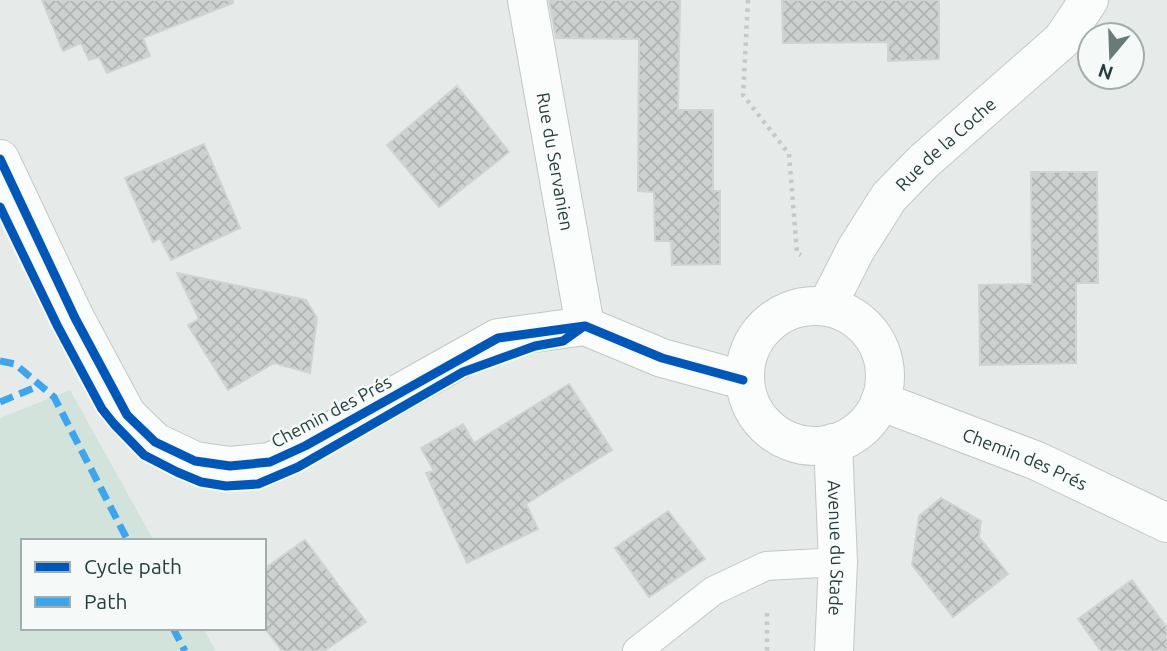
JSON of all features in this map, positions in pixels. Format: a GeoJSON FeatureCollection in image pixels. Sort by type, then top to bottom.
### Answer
{"type":"FeatureCollection","features":[{"type":"Feature","properties":{"kind":"street","name":"Rue du Servanien"},"geometry":{"type":"LineString","coordinates":[[527,0],[584,326]]}},
{"type":"Feature","properties":{"kind":"street","name":"Rue de la Coche"},"geometry":{"type":"LineString","coordinates":[[827,306],[856,249],[889,197],[923,162],[1062,40],[1089,0]]}},
{"type":"Feature","properties":{"kind":"street","name":"Chemin des Prés"},"geometry":{"type":"LineString","coordinates":[[0,159],[75,318],[127,415],[155,442],[195,461],[230,466],[270,462],[305,446],[498,338],[584,326]]}},
{"type":"Feature","properties":{"kind":"street"},"geometry":{"type":"LineString","coordinates":[[827,306],[846,313],[863,324],[876,342],[883,360],[885,381],[880,401],[869,420],[853,435],[833,443],[809,446],[787,440],[767,427],[753,408],[743,380],[747,360],[757,335],[776,317],[800,307],[827,306]]}},
{"type":"Feature","properties":{"kind":"street"},"geometry":{"type":"LineString","coordinates":[[584,326],[662,358],[743,380]]}},
{"type":"Feature","properties":{"kind":"street","name":"Chemin des Prés"},"geometry":{"type":"LineString","coordinates":[[880,401],[1037,461],[1167,523]]}},
{"type":"Feature","properties":{"kind":"street","name":"Avenue du Stade"},"geometry":{"type":"LineString","coordinates":[[833,443],[838,562],[834,651]]}},
{"type":"Feature","properties":{"kind":"lane"},"geometry":{"type":"LineString","coordinates":[[638,651],[713,591],[766,566],[838,562]]}},
{"type":"Feature","properties":{"kind":"path"},"geometry":{"type":"LineString","coordinates":[[748,0],[743,95],[789,154],[797,253],[845,272]]}},
{"type":"Feature","properties":{"kind":"green space"},"geometry":{"type":"Polygon","coordinates":[[[70,390],[153,539],[21,539],[21,630],[204,630],[216,651],[0,651],[0,418],[70,390]]]}},
{"type":"Feature","properties":{"kind":"building"},"geometry":{"type":"Polygon","coordinates":[[[42,0],[233,0],[233,3],[143,38],[150,56],[107,73],[99,57],[89,60],[81,43],[63,51],[42,0]]]}},
{"type":"Feature","properties":{"kind":"building"},"geometry":{"type":"Polygon","coordinates":[[[549,0],[680,0],[678,110],[713,110],[713,191],[720,191],[720,264],[672,265],[671,241],[655,241],[654,192],[638,191],[639,39],[556,38],[549,0]]]}},
{"type":"Feature","properties":{"kind":"building"},"geometry":{"type":"Polygon","coordinates":[[[782,0],[939,0],[939,59],[888,61],[888,42],[783,43],[782,0]]]}},
{"type":"Feature","properties":{"kind":"building"},"geometry":{"type":"Polygon","coordinates":[[[457,86],[509,152],[439,207],[387,145],[457,86]]]}},
{"type":"Feature","properties":{"kind":"building"},"geometry":{"type":"Polygon","coordinates":[[[204,144],[240,228],[171,260],[160,238],[153,242],[125,178],[204,144]]]}},
{"type":"Feature","properties":{"kind":"building"},"geometry":{"type":"Polygon","coordinates":[[[1031,172],[1097,172],[1098,283],[1076,283],[1076,363],[980,365],[979,285],[1032,284],[1031,172]]]}},
{"type":"Feature","properties":{"kind":"building"},"geometry":{"type":"Polygon","coordinates":[[[177,273],[306,300],[317,318],[310,373],[274,363],[228,390],[188,325],[199,319],[177,273]]]}},
{"type":"Feature","properties":{"kind":"building"},"geometry":{"type":"Polygon","coordinates":[[[569,384],[612,450],[526,504],[538,529],[467,563],[426,473],[434,471],[421,448],[463,424],[474,443],[569,384]]]}},
{"type":"Feature","properties":{"kind":"building"},"geometry":{"type":"Polygon","coordinates":[[[941,498],[981,521],[979,537],[1008,574],[953,617],[912,565],[919,516],[941,498]]]}},
{"type":"Feature","properties":{"kind":"building"},"geometry":{"type":"Polygon","coordinates":[[[668,511],[705,559],[649,597],[615,548],[668,511]]]}},
{"type":"Feature","properties":{"kind":"building"},"geometry":{"type":"Polygon","coordinates":[[[305,540],[366,622],[324,651],[282,651],[266,630],[266,568],[305,540]]]}},
{"type":"Feature","properties":{"kind":"building"},"geometry":{"type":"Polygon","coordinates":[[[1132,580],[1167,628],[1167,651],[1101,651],[1078,619],[1132,580]]]}},
{"type":"Feature","properties":{"kind":"marked path"},"geometry":{"type":"LineString","coordinates":[[0,361],[15,364],[54,397],[127,539]]}},
{"type":"Feature","properties":{"kind":"marked path"},"geometry":{"type":"LineString","coordinates":[[0,402],[41,385]]}},
{"type":"Feature","properties":{"kind":"marked path"},"geometry":{"type":"LineString","coordinates":[[174,630],[185,651]]}},
{"type":"Feature","properties":{"kind":"cycle path"},"geometry":{"type":"LineString","coordinates":[[0,159],[75,318],[127,415],[155,442],[195,461],[230,466],[270,462],[305,446],[498,338],[585,326],[662,358],[743,380]]}},
{"type":"Feature","properties":{"kind":"cycle path"},"geometry":{"type":"LineString","coordinates":[[0,207],[57,325],[102,409],[144,455],[201,482],[226,486],[258,484],[298,467],[463,372],[535,346],[563,341],[584,326]]}}]}
